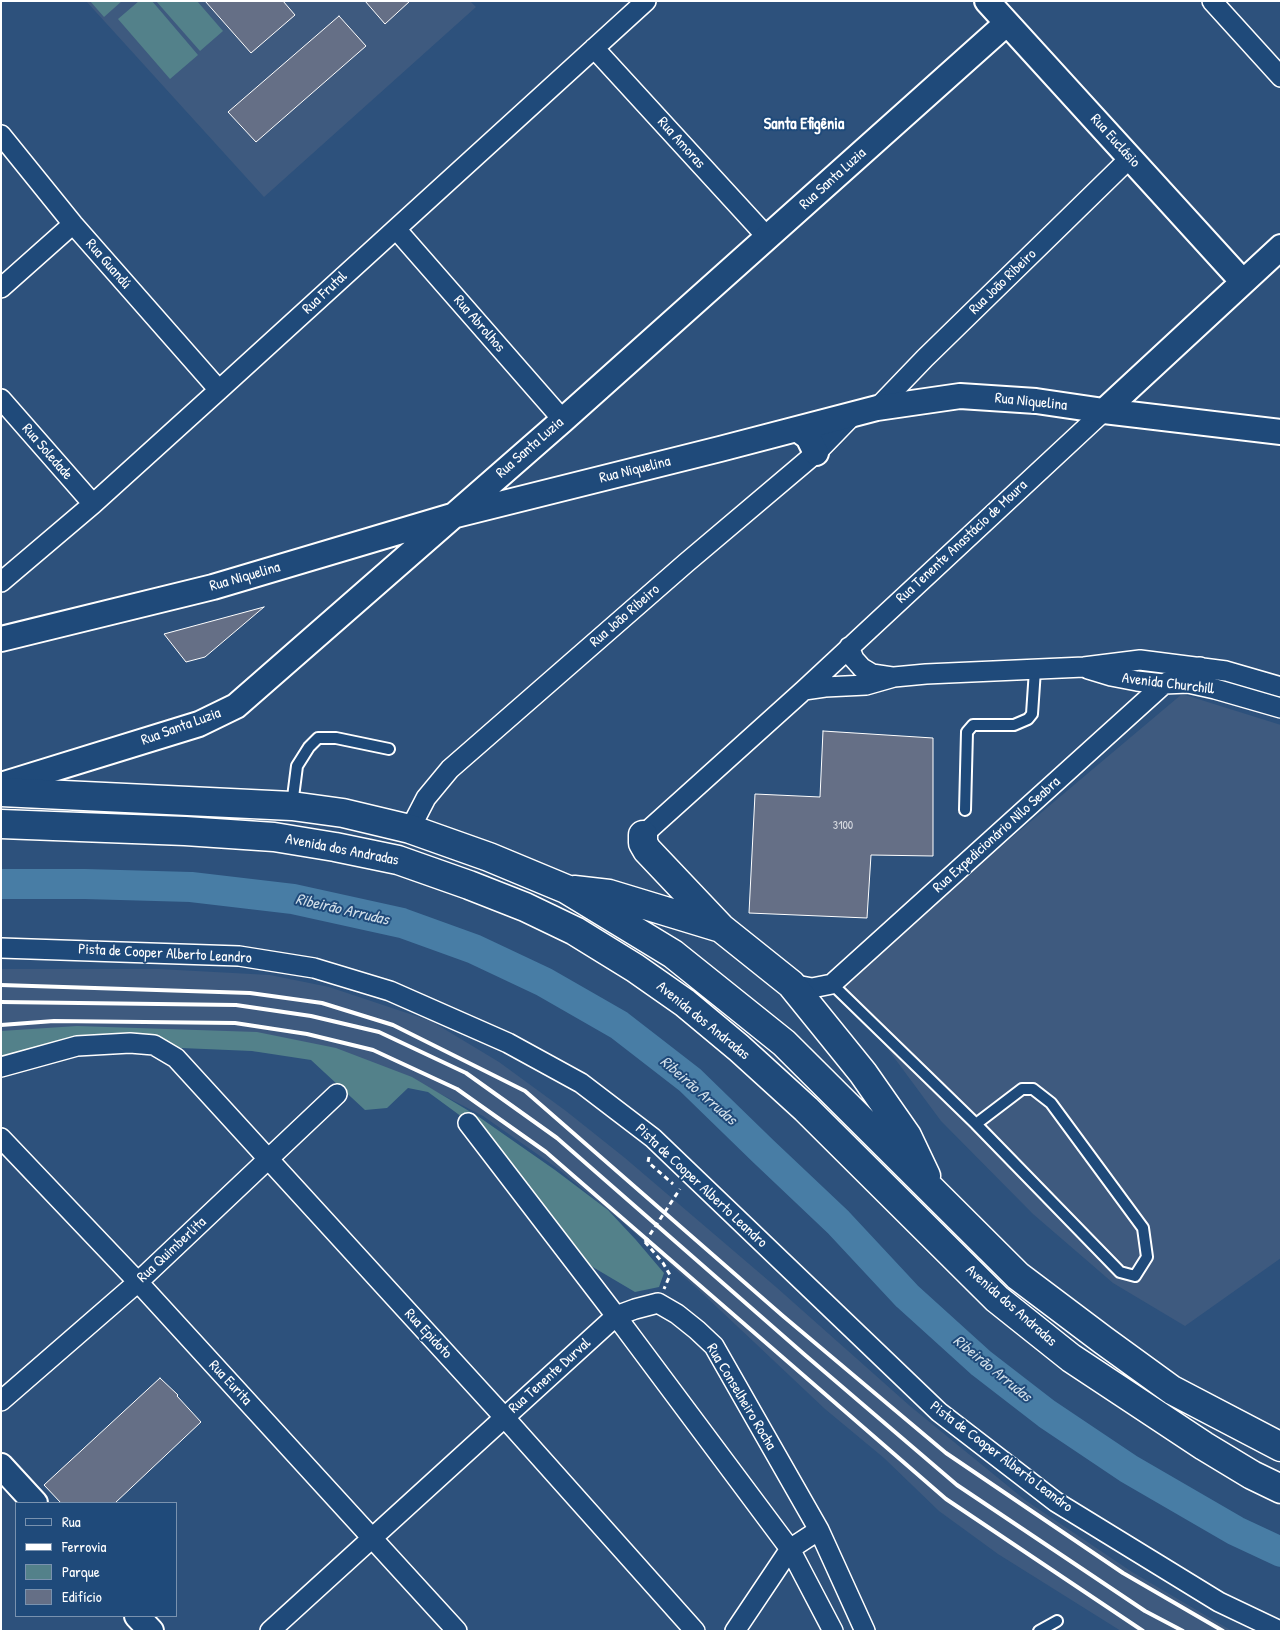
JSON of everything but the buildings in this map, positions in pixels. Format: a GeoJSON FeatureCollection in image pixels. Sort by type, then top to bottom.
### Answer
{"type":"FeatureCollection","features":[{"type":"Feature","properties":{"kind":"main road","name":"Avenida dos Andradas"},"geometry":{"type":"LineString","coordinates":[[1,792],[292,806],[343,813],[410,829],[489,856],[566,889],[673,954],[784,1043],[1018,1276],[1172,1390],[1281,1448]]}},
{"type":"Feature","properties":{"kind":"main road","name":"Avenida dos Andradas"},"geometry":{"type":"LineString","coordinates":[[1,824],[185,831],[274,837],[335,847],[398,860],[525,907],[575,931],[635,968],[684,1002],[739,1048],[806,1110],[997,1299],[1063,1352],[1162,1419],[1252,1475],[1281,1489]]}},
{"type":"Feature","properties":{"kind":"main road"},"geometry":{"type":"LineString","coordinates":[[642,835],[642,843],[647,850],[721,928],[791,984],[863,1073],[907,1136],[936,1195]]}},
{"type":"Feature","properties":{"kind":"main road"},"geometry":{"type":"LineString","coordinates":[[566,889],[608,894],[721,928]]}},
{"type":"Feature","properties":{"kind":"street","name":"Rua Frutal"},"geometry":{"type":"LineString","coordinates":[[1,582],[93,504],[646,1]]}},
{"type":"Feature","properties":{"kind":"street","name":"Rua Euclásio"},"geometry":{"type":"LineString","coordinates":[[986,1],[1242,282]]}},
{"type":"Feature","properties":{"kind":"street"},"geometry":{"type":"LineString","coordinates":[[1212,1],[1281,77]]}},
{"type":"Feature","properties":{"kind":"street","name":"Rua Santa Luzia"},"geometry":{"type":"LineString","coordinates":[[1,785],[199,724],[236,706],[518,457],[563,420],[1007,23]]}},
{"type":"Feature","properties":{"kind":"street","name":"Rua Amoras"},"geometry":{"type":"LineString","coordinates":[[594,48],[768,238]]}},
{"type":"Feature","properties":{"kind":"street","name":"Rua Guandú"},"geometry":{"type":"LineString","coordinates":[[1,135],[73,224],[219,390]]}},
{"type":"Feature","properties":{"kind":"street","name":"Rua João Ribeiro"},"geometry":{"type":"LineString","coordinates":[[877,408],[925,358],[1130,158]]}},
{"type":"Feature","properties":{"kind":"street"},"geometry":{"type":"LineString","coordinates":[[1,288],[73,224]]}},
{"type":"Feature","properties":{"kind":"street","name":"Rua Abrolhos"},"geometry":{"type":"LineString","coordinates":[[396,229],[563,420]]}},
{"type":"Feature","properties":{"kind":"street","name":"Rua Tenente Anastácio de Moura"},"geometry":{"type":"LineString","coordinates":[[642,835],[804,690],[1281,247]]}},
{"type":"Feature","properties":{"kind":"street","name":"Rua Niquelina"},"geometry":{"type":"LineString","coordinates":[[1,639],[213,587],[452,516],[877,408],[960,396],[1036,401],[1281,432]]}},
{"type":"Feature","properties":{"kind":"street","name":"Rua Soledade"},"geometry":{"type":"LineString","coordinates":[[1,400],[93,504]]}},
{"type":"Feature","properties":{"kind":"street","name":"Rua João Ribeiro"},"geometry":{"type":"LineString","coordinates":[[410,829],[426,798],[450,769],[816,453],[853,415]]}},
{"type":"Feature","properties":{"kind":"street"},"geometry":{"type":"LineString","coordinates":[[797,429],[808,437],[816,453]]}},
{"type":"Feature","properties":{"kind":"street"},"geometry":{"type":"LineString","coordinates":[[518,457],[510,476],[512,482],[524,490],[543,493]]}},
{"type":"Feature","properties":{"kind":"street","name":"Avenida Churchill"},"geometry":{"type":"LineString","coordinates":[[849,647],[854,659],[862,668],[872,674],[894,677]]}},
{"type":"Feature","properties":{"kind":"street","name":"Avenida Churchill"},"geometry":{"type":"LineString","coordinates":[[804,690],[825,687],[866,686],[894,677],[926,674],[1084,667],[1140,660],[1226,671],[1281,687]]}},
{"type":"Feature","properties":{"kind":"street","name":"Avenida Churchill"},"geometry":{"type":"LineString","coordinates":[[1084,667],[1112,676],[1164,684],[1188,684],[1215,689],[1281,708]]}},
{"type":"Feature","properties":{"kind":"street","name":"Rua Expedicionário Nilo Seabra"},"geometry":{"type":"LineString","coordinates":[[832,984],[1164,684],[1181,674],[1200,667]]}},
{"type":"Feature","properties":{"kind":"street","name":"Pista de Cooper Alberto Leandro"},"geometry":{"type":"LineString","coordinates":[[1,948],[239,956],[314,968],[390,991],[508,1043],[581,1083],[653,1138],[939,1412],[1056,1502],[1219,1602],[1280,1631]]}},
{"type":"Feature","properties":{"kind":"street"},"geometry":{"type":"LineString","coordinates":[[791,984],[812,988],[832,984]]}},
{"type":"Feature","properties":{"kind":"street","name":"Rua Epidoto"},"geometry":{"type":"LineString","coordinates":[[1,1067],[77,1046],[130,1043],[154,1045],[176,1058],[505,1418],[695,1631]]}},
{"type":"Feature","properties":{"kind":"street","name":"Rua Quimberlita"},"geometry":{"type":"LineString","coordinates":[[1,1401],[138,1282],[337,1094]]}},
{"type":"Feature","properties":{"kind":"street"},"geometry":{"type":"LineString","coordinates":[[468,1123],[616,1316],[790,1549],[833,1631]]}},
{"type":"Feature","properties":{"kind":"street","name":"Rua Eurita"},"geometry":{"type":"LineString","coordinates":[[1,1138],[138,1282],[457,1631]]}},
{"type":"Feature","properties":{"kind":"street"},"geometry":{"type":"LineString","coordinates":[[616,1316],[635,1309],[658,1304]]}},
{"type":"Feature","properties":{"kind":"street","name":"Rua Conselheiro Rocha"},"geometry":{"type":"LineString","coordinates":[[658,1304],[677,1314],[714,1346],[819,1530],[865,1631]]}},
{"type":"Feature","properties":{"kind":"street","name":"Rua Tenente Durval"},"geometry":{"type":"LineString","coordinates":[[270,1631],[616,1316]]}},
{"type":"Feature","properties":{"kind":"street"},"geometry":{"type":"LineString","coordinates":[[1,1466],[34,1502]]}},
{"type":"Feature","properties":{"kind":"street"},"geometry":{"type":"LineString","coordinates":[[735,1631],[790,1549],[819,1530]]}},
{"type":"Feature","properties":{"kind":"street"},"geometry":{"type":"LineString","coordinates":[[138,1617],[151,1631]]}},
{"type":"Feature","properties":{"kind":"lane"},"geometry":{"type":"LineString","coordinates":[[965,810],[967,732],[973,726],[1014,725],[1028,719],[1032,714],[1035,670]]}},
{"type":"Feature","properties":{"kind":"lane"},"geometry":{"type":"LineString","coordinates":[[292,806],[297,766],[308,747],[318,738],[336,738],[389,749]]}},
{"type":"Feature","properties":{"kind":"lane"},"geometry":{"type":"LineString","coordinates":[[832,984],[976,1124],[1120,1272],[1136,1276],[1147,1257],[1143,1228],[1051,1104],[1033,1089],[1022,1089],[976,1124]]}},
{"type":"Feature","properties":{"kind":"lane"},"geometry":{"type":"LineString","coordinates":[[1039,1631],[1057,1621]]}},
{"type":"Feature","properties":{"kind":"path"},"geometry":{"type":"LineString","coordinates":[[648,1162],[680,1189],[644,1242],[663,1263],[670,1275],[658,1304]]}},
{"type":"Feature","properties":{"kind":"shaded area"},"geometry":{"type":"Polygon","coordinates":[[[86,1],[470,1],[476,7],[264,197],[86,1]]]}},
{"type":"Feature","properties":{"kind":"shaded area"},"geometry":{"type":"Polygon","coordinates":[[[1182,694],[1281,725],[1281,1258],[1185,1326],[1113,1283],[1033,1214],[941,1121],[839,983],[1182,694]]]}},
{"type":"Feature","properties":{"kind":"shaded area"},"geometry":{"type":"Polygon","coordinates":[[[1,969],[159,969],[270,975],[329,987],[431,1021],[499,1062],[566,1111],[625,1158],[776,1287],[910,1406],[1025,1500],[1132,1572],[1232,1631],[1121,1631],[998,1554],[939,1511],[884,1458],[825,1409],[702,1293],[620,1220],[557,1168],[483,1116],[423,1085],[318,1058],[176,1043],[1,1055],[1,969]]]}},
{"type":"Feature","properties":{"kind":"green space"},"geometry":{"type":"Polygon","coordinates":[[[90,1],[122,1],[104,17],[90,1]]]}},
{"type":"Feature","properties":{"kind":"green space"},"geometry":{"type":"Polygon","coordinates":[[[139,1],[152,1],[198,55],[170,79],[118,19],[139,1]]]}},
{"type":"Feature","properties":{"kind":"green space"},"geometry":{"type":"Polygon","coordinates":[[[156,1],[197,1],[223,31],[200,51],[156,1]]]}},
{"type":"Feature","properties":{"kind":"green space"},"geometry":{"type":"Polygon","coordinates":[[[77,1026],[257,1032],[336,1048],[412,1077],[479,1117],[608,1210],[664,1273],[659,1287],[635,1292],[591,1266],[488,1136],[428,1092],[408,1088],[387,1108],[365,1110],[311,1060],[252,1051],[181,1048],[150,1038],[1,1060],[1,1031],[77,1026]]]}},
{"type":"Feature","properties":{"kind":"waterway","name":"Ribeirão Arrudas"},"geometry":{"type":"LineString","coordinates":[[1,884],[191,887],[293,899],[402,923],[474,949],[544,982],[619,1025],[690,1080],[838,1222],[907,1296],[981,1363],[1047,1414],[1129,1469],[1236,1531],[1281,1552]]}},
{"type":"Feature","properties":{"kind":"railway"},"geometry":{"type":"LineString","coordinates":[[1,985],[250,993],[322,1003],[393,1025],[525,1091],[783,1316],[946,1453],[1123,1573],[1223,1631]]}},
{"type":"Feature","properties":{"kind":"railway"},"geometry":{"type":"LineString","coordinates":[[1,1002],[236,1005],[311,1016],[379,1032],[466,1073],[557,1138],[957,1485],[1145,1611],[1183,1631]]}},
{"type":"Feature","properties":{"kind":"railway"},"geometry":{"type":"LineString","coordinates":[[1,1025],[54,1021],[235,1023],[307,1034],[373,1050],[457,1089],[546,1152],[946,1499],[1143,1631]]}},
{"type":"Feature","properties":{"kind":"district","name":"Santa Efigênia"},"geometry":{"type":"Point","coordinates":[804,125]}}]}
